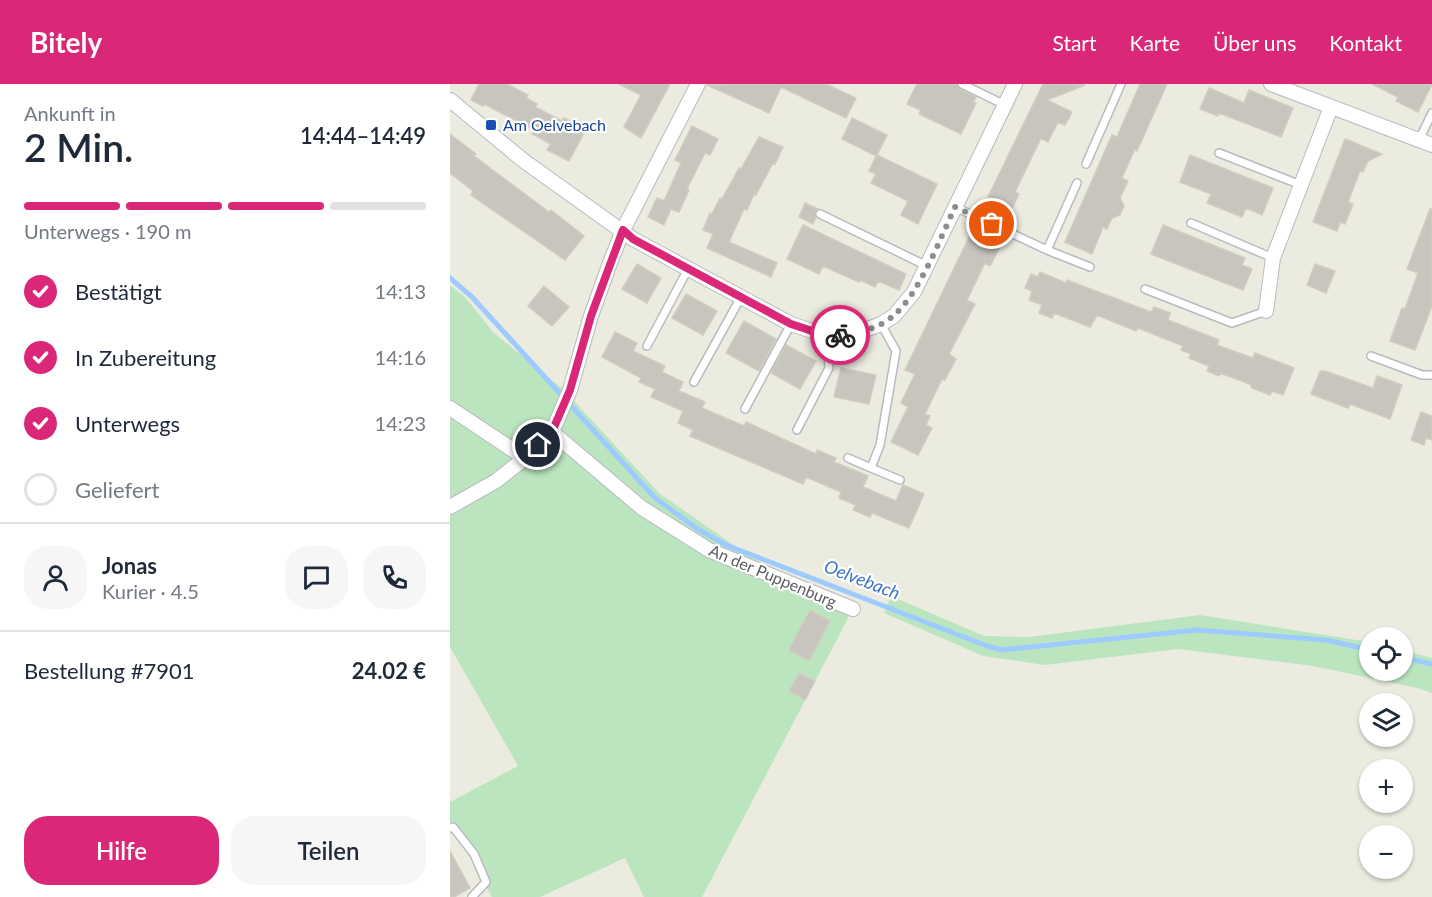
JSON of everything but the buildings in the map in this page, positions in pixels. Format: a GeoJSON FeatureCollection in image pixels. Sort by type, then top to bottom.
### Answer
{"type":"FeatureCollection","features":[{"type":"Feature","properties":{"kind":"street"},"geometry":{"type":"LineString","coordinates":[[450,507],[496,481],[552,432],[570,390],[591,316],[623,230],[698,84]]}},
{"type":"Feature","properties":{"kind":"street"},"geometry":{"type":"LineString","coordinates":[[450,99],[524,161],[633,239],[791,324],[827,336],[857,333],[881,324],[894,316],[914,292],[1015,84]]}},
{"type":"Feature","properties":{"kind":"street"},"geometry":{"type":"LineString","coordinates":[[1271,84],[1425,142]]}},
{"type":"Feature","properties":{"kind":"street"},"geometry":{"type":"LineString","coordinates":[[1266,310],[1273,258],[1332,107]]}},
{"type":"Feature","properties":{"kind":"street"},"geometry":{"type":"LineString","coordinates":[[450,408],[525,458]]}},
{"type":"Feature","properties":{"kind":"street","name":"An der Puppenburg"},"geometry":{"type":"LineString","coordinates":[[552,432],[642,508],[708,550],[853,609]]}},
{"type":"Feature","properties":{"kind":"lane"},"geometry":{"type":"LineString","coordinates":[[962,84],[1005,105]]}},
{"type":"Feature","properties":{"kind":"lane"},"geometry":{"type":"LineString","coordinates":[[1086,164],[1121,84]]}},
{"type":"Feature","properties":{"kind":"lane"},"geometry":{"type":"LineString","coordinates":[[1425,142],[1432,113]]}},
{"type":"Feature","properties":{"kind":"lane"},"geometry":{"type":"LineString","coordinates":[[1220,153],[1301,185]]}},
{"type":"Feature","properties":{"kind":"lane"},"geometry":{"type":"LineString","coordinates":[[1047,250],[1077,183]]}},
{"type":"Feature","properties":{"kind":"lane"},"geometry":{"type":"LineString","coordinates":[[955,207],[1047,250],[1090,267]]}},
{"type":"Feature","properties":{"kind":"lane"},"geometry":{"type":"LineString","coordinates":[[820,214],[927,266]]}},
{"type":"Feature","properties":{"kind":"lane"},"geometry":{"type":"LineString","coordinates":[[1191,223],[1273,258]]}},
{"type":"Feature","properties":{"kind":"lane"},"geometry":{"type":"LineString","coordinates":[[647,346],[688,269]]}},
{"type":"Feature","properties":{"kind":"lane"},"geometry":{"type":"LineString","coordinates":[[1145,290],[1232,323],[1266,310]]}},
{"type":"Feature","properties":{"kind":"lane"},"geometry":{"type":"LineString","coordinates":[[694,382],[741,297]]}},
{"type":"Feature","properties":{"kind":"lane"},"geometry":{"type":"LineString","coordinates":[[745,409],[791,324]]}},
{"type":"Feature","properties":{"kind":"lane"},"geometry":{"type":"LineString","coordinates":[[871,468],[880,445],[896,351],[881,324]]}},
{"type":"Feature","properties":{"kind":"lane"},"geometry":{"type":"LineString","coordinates":[[797,430],[828,368],[827,336]]}},
{"type":"Feature","properties":{"kind":"lane"},"geometry":{"type":"LineString","coordinates":[[1371,356],[1422,375],[1432,375]]}},
{"type":"Feature","properties":{"kind":"lane"},"geometry":{"type":"LineString","coordinates":[[848,458],[900,480]]}},
{"type":"Feature","properties":{"kind":"lane"},"geometry":{"type":"LineString","coordinates":[[450,828],[453,828],[474,854],[486,882],[472,897]]}},
{"type":"Feature","properties":{"kind":"green space"},"geometry":{"type":"Polygon","coordinates":[[[450,285],[465,297],[494,333],[564,390],[659,493],[752,558],[855,605],[702,897],[644,897],[625,858],[540,897],[492,897],[450,821],[450,802],[518,766],[450,647],[450,285]]]}},
{"type":"Feature","properties":{"kind":"green space"},"geometry":{"type":"Polygon","coordinates":[[[891,596],[984,636],[1029,637],[1200,615],[1359,640],[1359,676],[1313,666],[1178,649],[1045,665],[983,656],[884,613],[891,596]]]}},
{"type":"Feature","properties":{"kind":"green space"},"geometry":{"type":"Polygon","coordinates":[[[1413,653],[1432,658],[1432,693],[1384,681],[1413,681],[1413,653]]]}},
{"type":"Feature","properties":{"kind":"waterway","name":"Oelvebach"},"geometry":{"type":"LineString","coordinates":[[450,278],[472,297],[655,498],[699,530],[726,545],[1002,650],[1197,630],[1326,640],[1359,648]]}},
{"type":"Feature","properties":{"kind":"waterway","name":"Oelvebach"},"geometry":{"type":"LineString","coordinates":[[1413,660],[1432,664]]}},
{"type":"Feature","properties":{"kind":"way so far"},"geometry":{"type":"LineString","coordinates":[[840,335],[857,333],[881,324],[894,316],[914,292],[955,207],[992,224]]}},
{"type":"Feature","properties":{"kind":"place","name":"Am Oelvebach"},"geometry":{"type":"Point","coordinates":[491,125]}},
{"type":"Feature","properties":{"kind":"route"},"geometry":{"type":"LineString","coordinates":[[538,445],[552,432],[570,390],[591,316],[623,230],[633,239],[791,324],[827,336],[840,335]]}}]}
